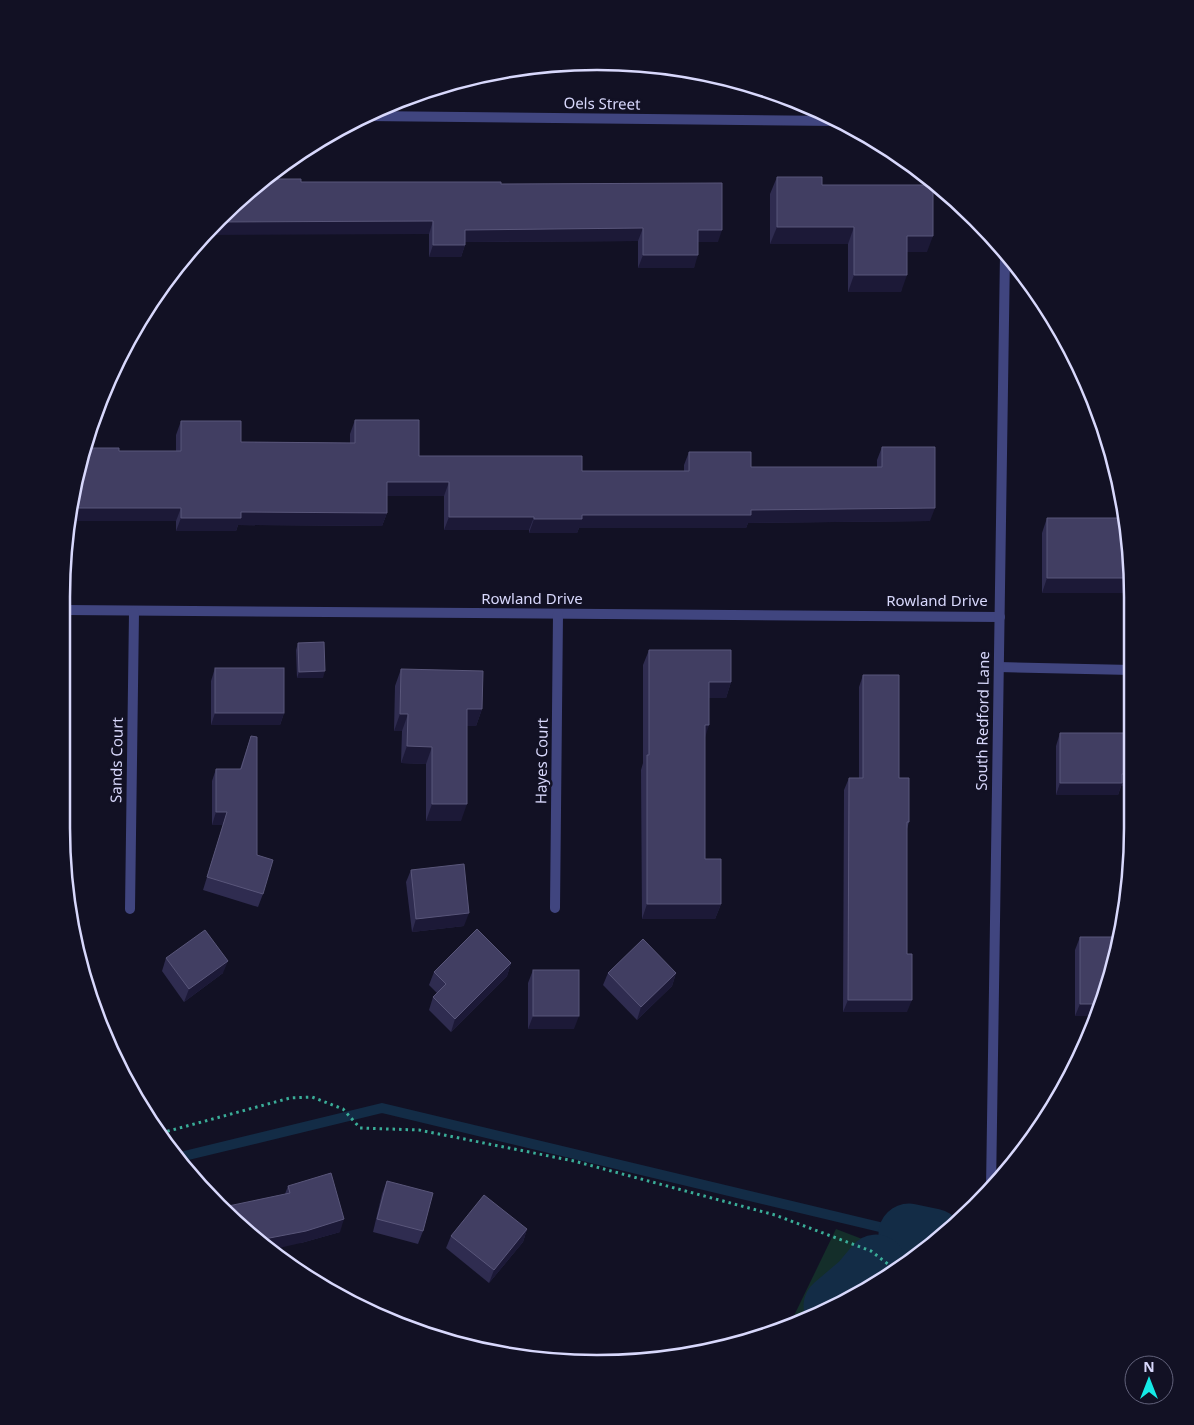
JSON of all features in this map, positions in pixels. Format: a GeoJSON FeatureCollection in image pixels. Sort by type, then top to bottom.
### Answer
{"type":"FeatureCollection","features":[{"type":"Feature","properties":{"kind":"street","name":"Oels Street"},"geometry":{"type":"LineString","coordinates":[[381,116],[823,121]]}},
{"type":"Feature","properties":{"kind":"street","name":"South Redford Lane"},"geometry":{"type":"LineString","coordinates":[[992,1176],[1005,264]]}},
{"type":"Feature","properties":{"kind":"street","name":"Rowland Drive"},"geometry":{"type":"LineString","coordinates":[[70,610],[1000,617]]}},
{"type":"Feature","properties":{"kind":"street","name":"Sands Court"},"geometry":{"type":"LineString","coordinates":[[130,909],[134,612]]}},
{"type":"Feature","properties":{"kind":"street","name":"Hayes Court"},"geometry":{"type":"LineString","coordinates":[[555,908],[558,614]]}},
{"type":"Feature","properties":{"kind":"street"},"geometry":{"type":"LineString","coordinates":[[999,667],[1124,670]]}},
{"type":"Feature","properties":{"kind":"path"},"geometry":{"type":"LineString","coordinates":[[166,1131],[290,1098],[312,1096],[343,1109],[360,1128],[419,1130],[574,1161],[775,1215],[871,1251],[890,1266]]}},
{"type":"Feature","properties":{"kind":"green space"},"geometry":{"type":"Polygon","coordinates":[[[836,1229],[905,1255],[830,1301],[793,1317],[836,1229]]]}},
{"type":"Feature","properties":{"kind":"building"},"geometry":{"type":"Polygon","coordinates":[[[777,177],[822,177],[822,185],[925,185],[933,192],[933,236],[907,236],[907,275],[854,275],[854,227],[777,227],[777,177]]]}},
{"type":"Feature","properties":{"kind":"building"},"geometry":{"type":"Polygon","coordinates":[[[276,179],[301,179],[301,182],[501,182],[501,184],[722,183],[722,230],[698,230],[698,255],[643,255],[643,228],[465,230],[465,245],[433,245],[433,221],[226,222],[276,179]]]}},
{"type":"Feature","properties":{"kind":"building"},"geometry":{"type":"Polygon","coordinates":[[[355,420],[419,420],[419,456],[582,456],[582,471],[689,471],[689,452],[751,452],[751,467],[882,467],[882,447],[935,447],[935,508],[751,510],[751,515],[582,515],[582,519],[449,517],[449,482],[387,482],[387,513],[241,512],[241,518],[181,518],[181,508],[78,508],[92,448],[119,448],[119,451],[181,451],[181,421],[241,421],[241,442],[355,443],[355,420]]]}},
{"type":"Feature","properties":{"kind":"building"},"geometry":{"type":"Polygon","coordinates":[[[1047,518],[1118,518],[1123,578],[1047,578],[1047,518]]]}},
{"type":"Feature","properties":{"kind":"building"},"geometry":{"type":"Polygon","coordinates":[[[324,642],[325,671],[299,672],[298,643],[324,642]]]}},
{"type":"Feature","properties":{"kind":"building"},"geometry":{"type":"Polygon","coordinates":[[[649,650],[731,650],[731,682],[709,682],[709,725],[705,725],[705,859],[721,859],[721,904],[647,904],[649,650]]]}},
{"type":"Feature","properties":{"kind":"building"},"geometry":{"type":"Polygon","coordinates":[[[215,668],[284,668],[284,713],[215,713],[215,668]]]}},
{"type":"Feature","properties":{"kind":"building"},"geometry":{"type":"Polygon","coordinates":[[[401,669],[483,671],[482,709],[467,709],[467,804],[432,804],[432,747],[407,746],[408,714],[400,714],[401,669]]]}},
{"type":"Feature","properties":{"kind":"building"},"geometry":{"type":"Polygon","coordinates":[[[863,675],[899,675],[899,778],[909,778],[907,954],[912,954],[912,1000],[848,1000],[849,778],[863,778],[863,675]]]}},
{"type":"Feature","properties":{"kind":"building"},"geometry":{"type":"Polygon","coordinates":[[[1060,733],[1124,733],[1124,774],[1122,774],[1122,783],[1060,783],[1060,733]]]}},
{"type":"Feature","properties":{"kind":"building"},"geometry":{"type":"Polygon","coordinates":[[[251,736],[257,737],[257,855],[273,860],[263,894],[207,877],[227,812],[216,812],[216,769],[241,769],[251,736]]]}},
{"type":"Feature","properties":{"kind":"building"},"geometry":{"type":"Polygon","coordinates":[[[464,864],[469,913],[416,919],[411,870],[464,864]]]}},
{"type":"Feature","properties":{"kind":"building"},"geometry":{"type":"Polygon","coordinates":[[[477,929],[511,963],[455,1019],[433,997],[446,984],[434,972],[477,929]]]}},
{"type":"Feature","properties":{"kind":"building"},"geometry":{"type":"Polygon","coordinates":[[[205,930],[228,961],[189,989],[166,958],[205,930]]]}},
{"type":"Feature","properties":{"kind":"building"},"geometry":{"type":"Polygon","coordinates":[[[1080,937],[1113,937],[1093,1004],[1080,1004],[1080,937]]]}},
{"type":"Feature","properties":{"kind":"building"},"geometry":{"type":"Polygon","coordinates":[[[643,939],[676,973],[641,1007],[608,973],[643,939]]]}},
{"type":"Feature","properties":{"kind":"building"},"geometry":{"type":"Polygon","coordinates":[[[533,970],[579,970],[579,1016],[533,1016],[533,970]]]}},
{"type":"Feature","properties":{"kind":"building"},"geometry":{"type":"Polygon","coordinates":[[[331,1173],[344,1219],[306,1231],[267,1238],[229,1206],[290,1193],[288,1186],[331,1173]]]}},
{"type":"Feature","properties":{"kind":"building"},"geometry":{"type":"Polygon","coordinates":[[[387,1181],[433,1193],[423,1231],[377,1219],[387,1181]]]}},
{"type":"Feature","properties":{"kind":"building"},"geometry":{"type":"Polygon","coordinates":[[[484,1195],[527,1229],[494,1270],[451,1236],[484,1195]]]}},
{"type":"Feature","properties":{"kind":"waterway"},"geometry":{"type":"LineString","coordinates":[[185,1156],[382,1108],[909,1234]]}},
{"type":"Feature","properties":{"kind":"waterway"},"geometry":{"type":"LineString","coordinates":[[887,1252],[909,1234]]}},
{"type":"Feature","properties":{"kind":"waterway"},"geometry":{"type":"LineString","coordinates":[[909,1234],[928,1238]]}},
{"type":"Feature","properties":{"kind":"waterway"},"geometry":{"type":"LineString","coordinates":[[859,1284],[876,1265]]}}]}
